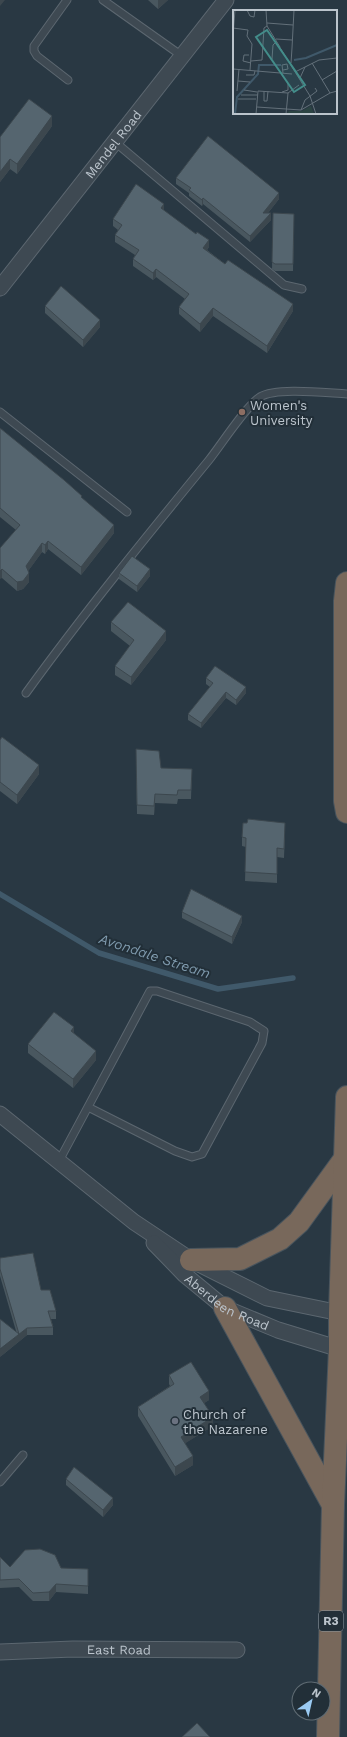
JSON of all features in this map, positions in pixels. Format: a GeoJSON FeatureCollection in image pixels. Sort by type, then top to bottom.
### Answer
{"type":"FeatureCollection","features":[{"type":"Feature","properties":{"kind":"highway"},"geometry":{"type":"LineString","coordinates":[[347,583],[345,602],[345,801],[347,812]]}},
{"type":"Feature","properties":{"kind":"highway","name":"R3"},"geometry":{"type":"LineString","coordinates":[[328,1737],[336,1518],[340,1313],[347,1097]]}},
{"type":"Feature","properties":{"kind":"highway"},"geometry":{"type":"LineString","coordinates":[[191,1260],[240,1259],[280,1239],[299,1222],[345,1166]]}},
{"type":"Feature","properties":{"kind":"highway"},"geometry":{"type":"LineString","coordinates":[[225,1308],[336,1518]]}},
{"type":"Feature","properties":{"kind":"highway"},"geometry":{"type":"LineString","coordinates":[[336,1518],[347,1468]]}},
{"type":"Feature","properties":{"kind":"street","name":"Mendel Road"},"geometry":{"type":"LineString","coordinates":[[0,288],[226,0]]}},
{"type":"Feature","properties":{"kind":"street","name":"Aberdeen Road"},"geometry":{"type":"LineString","coordinates":[[0,1114],[134,1222],[191,1260],[267,1298],[340,1313]]}},
{"type":"Feature","properties":{"kind":"street","name":"Aberdeen Road"},"geometry":{"type":"LineString","coordinates":[[134,1222],[184,1275],[225,1308],[278,1330],[340,1349]]}},
{"type":"Feature","properties":{"kind":"street","name":"East Road"},"geometry":{"type":"LineString","coordinates":[[0,1652],[73,1649],[237,1650]]}},
{"type":"Feature","properties":{"kind":"lane"},"geometry":{"type":"LineString","coordinates":[[68,0],[34,46],[34,51],[37,56],[68,80]]}},
{"type":"Feature","properties":{"kind":"lane"},"geometry":{"type":"LineString","coordinates":[[103,0],[182,56]]}},
{"type":"Feature","properties":{"kind":"lane"},"geometry":{"type":"LineString","coordinates":[[115,142],[284,285],[302,289]]}},
{"type":"Feature","properties":{"kind":"lane"},"geometry":{"type":"LineString","coordinates":[[26,693],[102,592],[220,446],[250,406],[260,397],[275,392],[347,394]]}},
{"type":"Feature","properties":{"kind":"lane"},"geometry":{"type":"LineString","coordinates":[[0,412],[127,512]]}},
{"type":"Feature","properties":{"kind":"lane"},"geometry":{"type":"LineString","coordinates":[[59,1161],[150,991],[157,991],[250,1022],[264,1031],[262,1043],[202,1154],[192,1157],[174,1151],[88,1107]]}},
{"type":"Feature","properties":{"kind":"lane"},"geometry":{"type":"LineString","coordinates":[[0,1482],[22,1455]]}},
{"type":"Feature","properties":{"kind":"building"},"geometry":{"type":"Polygon","coordinates":[[[29,99],[52,116],[17,164],[10,159],[0,172],[0,137],[29,99]]]}},
{"type":"Feature","properties":{"kind":"building"},"geometry":{"type":"Polygon","coordinates":[[[208,136],[279,193],[263,213],[271,213],[250,236],[203,198],[202,200],[189,190],[191,188],[176,178],[208,136]]]}},
{"type":"Feature","properties":{"kind":"building"},"geometry":{"type":"Polygon","coordinates":[[[136,184],[164,204],[161,208],[196,234],[197,232],[209,240],[203,248],[225,264],[228,260],[293,304],[267,346],[213,308],[200,324],[179,307],[189,294],[156,269],[153,273],[133,259],[139,250],[115,235],[122,225],[113,219],[136,184]]]}},
{"type":"Feature","properties":{"kind":"building"},"geometry":{"type":"Polygon","coordinates":[[[273,213],[294,214],[293,264],[275,264],[272,262],[273,213]]]}},
{"type":"Feature","properties":{"kind":"building"},"geometry":{"type":"Polygon","coordinates":[[[61,286],[100,320],[83,340],[45,306],[61,286]]]}},
{"type":"Feature","properties":{"kind":"building"},"geometry":{"type":"Polygon","coordinates":[[[0,428],[64,480],[82,496],[81,497],[114,525],[81,567],[48,541],[45,545],[42,543],[26,566],[29,573],[23,581],[17,582],[2,569],[0,571],[0,548],[20,525],[0,508],[0,428]]]}},
{"type":"Feature","properties":{"kind":"building"},"geometry":{"type":"Polygon","coordinates":[[[132,556],[150,569],[137,586],[119,573],[132,556]]]}},
{"type":"Feature","properties":{"kind":"building"},"geometry":{"type":"Polygon","coordinates":[[[128,602],[166,631],[131,677],[115,666],[134,640],[111,622],[128,602]]]}},
{"type":"Feature","properties":{"kind":"building"},"geometry":{"type":"Polygon","coordinates":[[[215,666],[246,687],[236,700],[226,692],[201,723],[188,714],[213,683],[206,678],[215,666]]]}},
{"type":"Feature","properties":{"kind":"building"},"geometry":{"type":"Polygon","coordinates":[[[2,737],[39,765],[17,795],[0,782],[0,740],[2,737]]]}},
{"type":"Feature","properties":{"kind":"building"},"geometry":{"type":"Polygon","coordinates":[[[136,749],[159,751],[161,768],[192,769],[191,790],[178,790],[177,795],[155,794],[154,806],[137,805],[136,749]]]}},
{"type":"Feature","properties":{"kind":"building"},"geometry":{"type":"Polygon","coordinates":[[[248,819],[285,823],[284,849],[277,848],[277,874],[245,872],[246,838],[242,837],[243,823],[247,823],[248,819]]]}},
{"type":"Feature","properties":{"kind":"building"},"geometry":{"type":"Polygon","coordinates":[[[191,889],[242,916],[232,937],[182,912],[191,889]]]}},
{"type":"Feature","properties":{"kind":"building"},"geometry":{"type":"Polygon","coordinates":[[[54,1012],[74,1027],[71,1031],[96,1051],[73,1079],[28,1044],[54,1012]]]}},
{"type":"Feature","properties":{"kind":"building"},"geometry":{"type":"Polygon","coordinates":[[[33,1253],[41,1290],[50,1290],[56,1311],[48,1311],[53,1327],[27,1328],[0,1349],[0,1319],[19,1334],[0,1269],[0,1258],[33,1253]]]}},
{"type":"Feature","properties":{"kind":"building","name":"Church of the Nazarene"},"geometry":{"type":"Polygon","coordinates":[[[191,1362],[209,1391],[200,1397],[213,1417],[181,1437],[193,1456],[175,1467],[138,1407],[174,1384],[169,1375],[191,1362]]]}},
{"type":"Feature","properties":{"kind":"building"},"geometry":{"type":"Polygon","coordinates":[[[74,1467],[113,1498],[103,1510],[66,1479],[74,1467]]]}},
{"type":"Feature","properties":{"kind":"building"},"geometry":{"type":"Polygon","coordinates":[[[40,1549],[55,1555],[61,1568],[88,1569],[88,1586],[56,1584],[49,1592],[33,1593],[19,1579],[0,1580],[0,1557],[10,1567],[25,1550],[40,1549]]]}},
{"type":"Feature","properties":{"kind":"building"},"geometry":{"type":"Polygon","coordinates":[[[197,1723],[210,1737],[182,1737],[197,1723]]]}},
{"type":"Feature","properties":{"kind":"waterway","name":"Avondale Stream"},"geometry":{"type":"LineString","coordinates":[[0,894],[99,953],[218,989],[293,978]]}},
{"type":"Feature","properties":{"kind":"place","name":"Women's University"},"geometry":{"type":"Point","coordinates":[242,412]}},
{"type":"Feature","properties":{"kind":"place","name":"Church of the Nazarene"},"geometry":{"type":"Point","coordinates":[175,1421]}}]}
